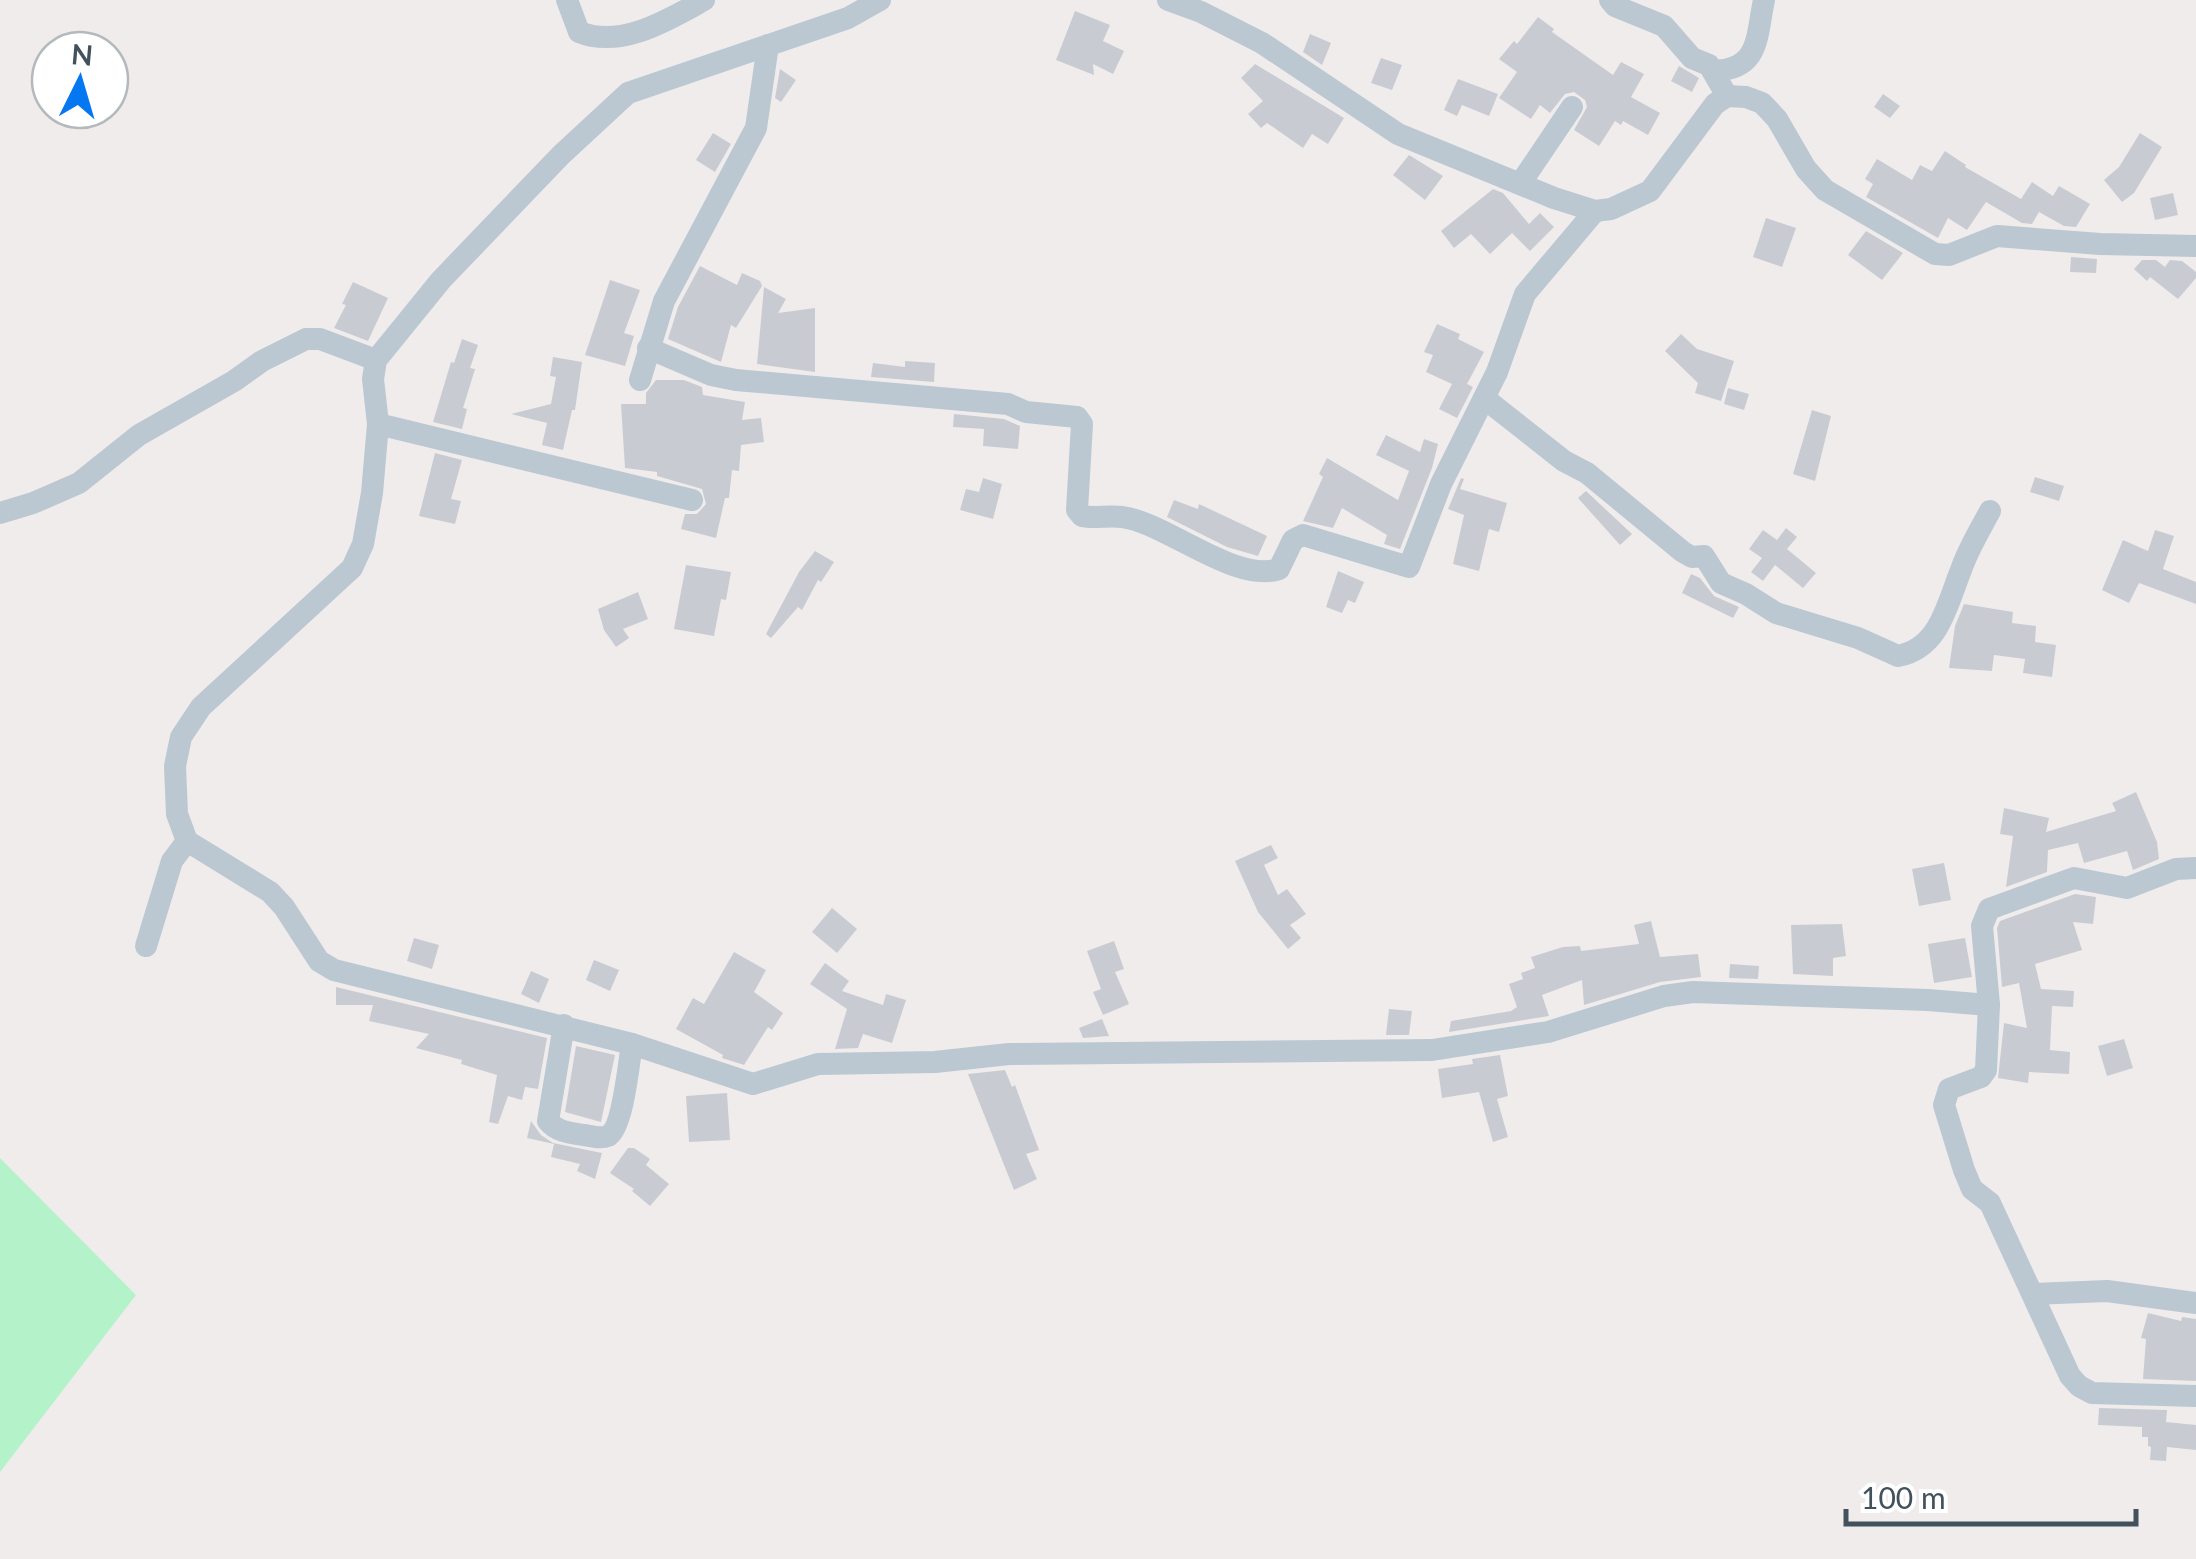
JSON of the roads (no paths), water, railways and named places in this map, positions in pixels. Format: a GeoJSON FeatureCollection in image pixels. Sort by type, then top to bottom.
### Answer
{"type":"FeatureCollection","features":[{"type":"Feature","properties":{"kind":"street"},"geometry":{"type":"LineString","coordinates":[[567,0],[579,32],[594,38],[657,26],[704,0]]}},
{"type":"Feature","properties":{"kind":"street"},"geometry":{"type":"LineString","coordinates":[[880,0],[848,18],[628,94],[562,155],[441,280],[376,360],[373,378],[378,424],[372,493],[356,562],[220,688],[195,714],[181,737],[174,766],[175,800],[187,841],[270,892],[315,956],[328,968],[564,1025],[753,1084],[829,1063],[936,1062],[1104,1051],[1432,1050],[1548,1032],[1664,996],[1692,992],[1928,1000],[1989,1006]]}},
{"type":"Feature","properties":{"kind":"street"},"geometry":{"type":"LineString","coordinates":[[1168,0],[1262,43],[1398,134],[1595,211],[1611,210],[1654,188],[1715,104],[1727,96],[1746,97],[1767,106],[1806,169],[1824,190],[1938,254],[1949,256],[1997,236],[2196,246]]}},
{"type":"Feature","properties":{"kind":"street"},"geometry":{"type":"LineString","coordinates":[[1610,0],[1615,6],[1664,26],[1692,58],[1709,65],[1727,96]]}},
{"type":"Feature","properties":{"kind":"street"},"geometry":{"type":"LineString","coordinates":[[1714,71],[1733,70],[1749,58],[1764,0]]}},
{"type":"Feature","properties":{"kind":"street"},"geometry":{"type":"LineString","coordinates":[[640,380],[664,302],[756,128],[768,45]]}},
{"type":"Feature","properties":{"kind":"street"},"geometry":{"type":"LineString","coordinates":[[1520,184],[1572,107]]}},
{"type":"Feature","properties":{"kind":"street"},"geometry":{"type":"LineString","coordinates":[[648,348],[711,375],[736,380],[1008,404],[1028,412],[1077,417],[1082,424],[1080,515],[1123,517],[1228,562],[1270,572],[1281,568],[1293,540],[1303,536],[1411,566],[1440,484],[1498,372],[1525,294],[1595,211]]}},
{"type":"Feature","properties":{"kind":"street"},"geometry":{"type":"LineString","coordinates":[[0,513],[80,483],[139,435],[306,339],[320,340],[376,360]]}},
{"type":"Feature","properties":{"kind":"street"},"geometry":{"type":"LineString","coordinates":[[1484,398],[1564,461],[1588,473],[1683,552],[1693,557],[1704,556],[1721,583],[1776,612],[1858,638],[1898,656],[1918,650],[1933,637],[1962,565],[1990,511]]}},
{"type":"Feature","properties":{"kind":"street"},"geometry":{"type":"LineString","coordinates":[[378,424],[692,500]]}},
{"type":"Feature","properties":{"kind":"street"},"geometry":{"type":"LineString","coordinates":[[146,946],[172,861],[187,841]]}},
{"type":"Feature","properties":{"kind":"street"},"geometry":{"type":"LineString","coordinates":[[2196,868],[2176,869],[2127,888],[2074,878],[1990,909],[1982,926],[1989,1006],[1985,1072],[1951,1087],[1943,1102],[1971,1186],[1990,1203],[2070,1376],[2086,1392],[2196,1396]]}},
{"type":"Feature","properties":{"kind":"street"},"geometry":{"type":"LineString","coordinates":[[564,1025],[548,1121],[571,1134],[604,1138],[612,1132],[621,1109],[632,1044]]}},
{"type":"Feature","properties":{"kind":"street"},"geometry":{"type":"LineString","coordinates":[[2033,1294],[2107,1291],[2196,1303]]}}]}
